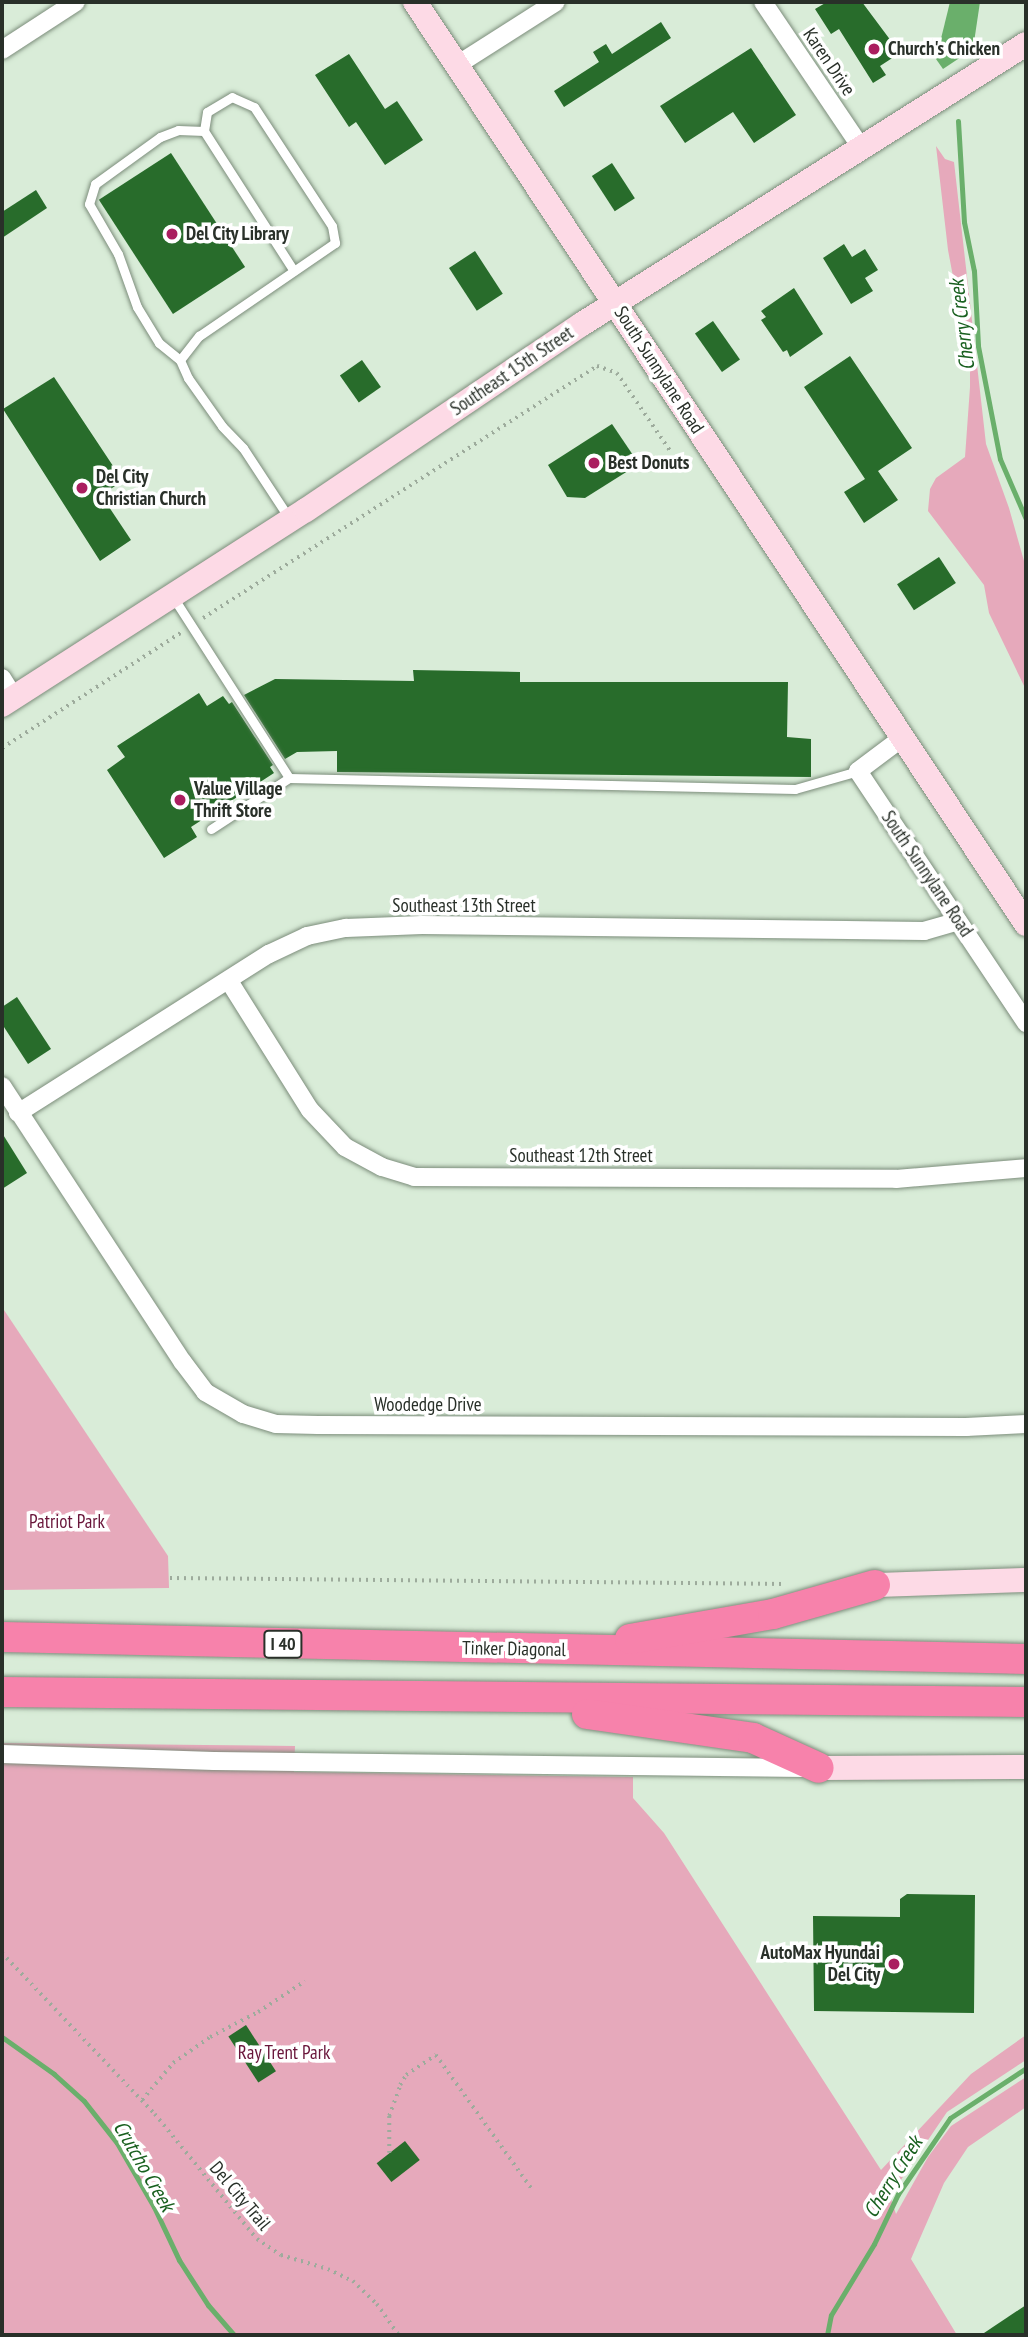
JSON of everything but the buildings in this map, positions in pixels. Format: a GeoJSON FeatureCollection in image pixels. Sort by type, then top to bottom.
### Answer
{"type":"FeatureCollection","features":[{"type":"Feature","properties":{"kind":"highway"},"geometry":{"type":"LineString","coordinates":[[565,1651],[774,1614],[874,1585]]}},
{"type":"Feature","properties":{"kind":"highway","name":"Tinker Diagonal"},"geometry":{"type":"LineString","coordinates":[[2,1637],[1026,1659]]}},
{"type":"Feature","properties":{"kind":"highway"},"geometry":{"type":"LineString","coordinates":[[2,1692],[1026,1702]]}},
{"type":"Feature","properties":{"kind":"highway"},"geometry":{"type":"LineString","coordinates":[[468,1698],[744,1736],[818,1769]]}},
{"type":"Feature","properties":{"kind":"main road","name":"South Sunnylane Road"},"geometry":{"type":"LineString","coordinates":[[415,2],[1026,924]]}},
{"type":"Feature","properties":{"kind":"main road","name":"Southeast 15th Street"},"geometry":{"type":"LineString","coordinates":[[6,694],[172,596],[616,303],[860,146],[1026,44]]}},
{"type":"Feature","properties":{"kind":"main road"},"geometry":{"type":"LineString","coordinates":[[874,1585],[1026,1580]]}},
{"type":"Feature","properties":{"kind":"main road"},"geometry":{"type":"LineString","coordinates":[[818,1769],[1026,1767]]}},
{"type":"Feature","properties":{"kind":"street"},"geometry":{"type":"LineString","coordinates":[[2,50],[76,2]]}},
{"type":"Feature","properties":{"kind":"street"},"geometry":{"type":"LineString","coordinates":[[457,65],[556,2]]}},
{"type":"Feature","properties":{"kind":"street","name":"Karen Drive"},"geometry":{"type":"LineString","coordinates":[[763,2],[860,146]]}},
{"type":"Feature","properties":{"kind":"street"},"geometry":{"type":"LineString","coordinates":[[858,771],[902,738]]}},
{"type":"Feature","properties":{"kind":"street","name":"South Sunnylane Road"},"geometry":{"type":"LineString","coordinates":[[858,771],[1026,1023]]}},
{"type":"Feature","properties":{"kind":"street","name":"Southeast 13th Street"},"geometry":{"type":"LineString","coordinates":[[19,1112],[269,954],[307,936],[346,928],[422,925],[924,932],[958,921]]}},
{"type":"Feature","properties":{"kind":"street","name":"Southeast 12th Street"},"geometry":{"type":"LineString","coordinates":[[229,981],[310,1110],[345,1147],[382,1167],[414,1177],[896,1179],[1026,1168]]}},
{"type":"Feature","properties":{"kind":"street","name":"Woodedge Drive"},"geometry":{"type":"LineString","coordinates":[[2,1086],[205,1392],[243,1414],[276,1424],[332,1426],[966,1427],[1026,1424]]}},
{"type":"Feature","properties":{"kind":"street"},"geometry":{"type":"LineString","coordinates":[[2,1754],[214,1760],[818,1769]]}},
{"type":"Feature","properties":{"kind":"lane"},"geometry":{"type":"LineString","coordinates":[[180,359],[199,336],[335,243],[332,226],[254,107],[232,97],[207,111],[204,131],[294,271]]}},
{"type":"Feature","properties":{"kind":"lane"},"geometry":{"type":"LineString","coordinates":[[204,131],[178,130],[160,138],[95,184],[89,204],[118,254],[137,307],[159,343],[180,359],[188,378],[222,426],[243,448],[290,520]]}},
{"type":"Feature","properties":{"kind":"lane"},"geometry":{"type":"LineString","coordinates":[[172,596],[289,778]]}},
{"type":"Feature","properties":{"kind":"lane"},"geometry":{"type":"LineString","coordinates":[[211,829],[289,778],[795,789],[858,771]]}},
{"type":"Feature","properties":{"kind":"path"},"geometry":{"type":"LineString","coordinates":[[2,748],[597,366],[617,373],[671,452]]}},
{"type":"Feature","properties":{"kind":"path"},"geometry":{"type":"LineString","coordinates":[[170,1578],[792,1584]]}},
{"type":"Feature","properties":{"kind":"path","name":"Del City Trail"},"geometry":{"type":"LineString","coordinates":[[2,1953],[142,2100],[257,2239],[281,2255],[328,2269],[353,2281],[377,2304],[399,2335]]}},
{"type":"Feature","properties":{"kind":"path"},"geometry":{"type":"LineString","coordinates":[[142,2100],[173,2063],[305,1982]]}},
{"type":"Feature","properties":{"kind":"path"},"geometry":{"type":"LineString","coordinates":[[389,2153],[389,2116],[395,2095],[406,2075],[436,2054],[532,2189]]}},
{"type":"Feature","properties":{"kind":"green space"},"geometry":{"type":"Polygon","coordinates":[[[936,146],[945,159],[954,162],[986,444],[1009,508],[1026,568],[1026,690],[989,613],[984,585],[928,511],[930,489],[936,478],[965,457],[970,387],[970,367],[948,250],[936,146]]]}},
{"type":"Feature","properties":{"kind":"green space","name":"Patriot Park"},"geometry":{"type":"Polygon","coordinates":[[[2,1307],[168,1556],[169,1588],[2,1590],[2,1307]]]}},
{"type":"Feature","properties":{"kind":"green space","name":"Ray Trent Park"},"geometry":{"type":"Polygon","coordinates":[[[2,1743],[295,1746],[294,1772],[633,1777],[633,1798],[664,1833],[881,2170],[971,2074],[1026,2035],[1026,2060],[947,2112],[890,2196],[896,2214],[928,2157],[951,2126],[1026,2077],[1026,2107],[968,2147],[944,2183],[911,2259],[957,2335],[2,2335],[2,1743]]]}},
{"type":"Feature","properties":{"kind":"shaded area"},"geometry":{"type":"Polygon","coordinates":[[[950,2],[980,2],[973,49],[943,69],[936,59],[950,2]]]}},
{"type":"Feature","properties":{"kind":"waterway","name":"Cherry Creek"},"geometry":{"type":"LineString","coordinates":[[958,121],[964,222],[974,271],[978,346],[1000,459],[1026,519]]}},
{"type":"Feature","properties":{"kind":"waterway","name":"Crutcho Creek"},"geometry":{"type":"LineString","coordinates":[[2,2037],[54,2074],[84,2101],[117,2143],[154,2207],[179,2260],[208,2305],[234,2335]]}},
{"type":"Feature","properties":{"kind":"waterway","name":"Cherry Creek"},"geometry":{"type":"LineString","coordinates":[[827,2335],[831,2315],[874,2244],[898,2194],[950,2118],[1026,2068]]}},
{"type":"Feature","properties":{"kind":"place","name":"Church's Chicken"},"geometry":{"type":"Point","coordinates":[874,49]}},
{"type":"Feature","properties":{"kind":"place","name":"Del City Library"},"geometry":{"type":"Point","coordinates":[172,234]}},
{"type":"Feature","properties":{"kind":"place","name":"Best Donuts"},"geometry":{"type":"Point","coordinates":[594,463]}},
{"type":"Feature","properties":{"kind":"place","name":"Del City Christian Church"},"geometry":{"type":"Point","coordinates":[82,488]}},
{"type":"Feature","properties":{"kind":"place","name":"Value Village Thrift Store"},"geometry":{"type":"Point","coordinates":[180,800]}},
{"type":"Feature","properties":{"kind":"place","name":"AutoMax Hyundai Del City"},"geometry":{"type":"Point","coordinates":[894,1964]}}]}
